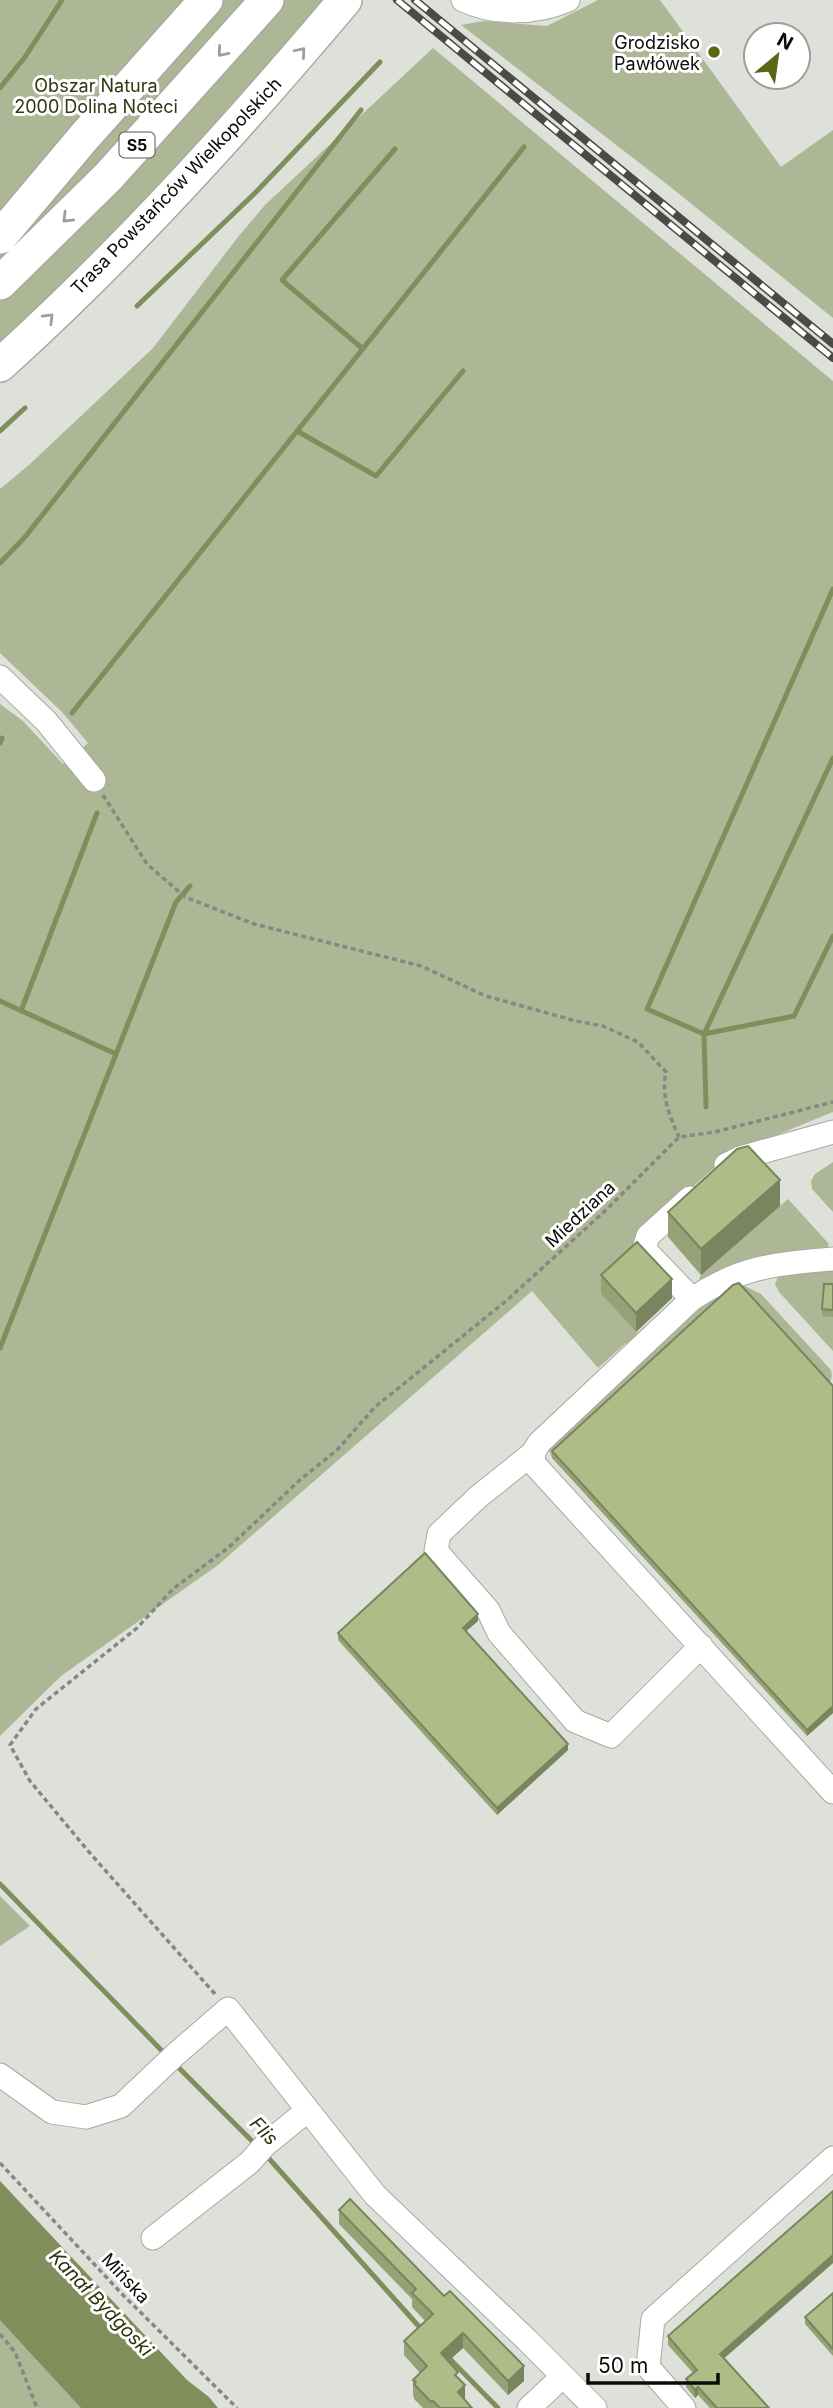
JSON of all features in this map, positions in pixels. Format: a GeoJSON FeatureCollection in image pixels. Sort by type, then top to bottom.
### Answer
{"type":"FeatureCollection","features":[{"type":"Feature","properties":{"kind":"highway"},"geometry":{"type":"LineString","coordinates":[[0,237],[85,136],[206,0]]}},
{"type":"Feature","properties":{"kind":"highway","name":"S5"},"geometry":{"type":"LineString","coordinates":[[0,284],[117,167],[267,0]]}},
{"type":"Feature","properties":{"kind":"highway","name":"Trasa Powstańców Wielkopolskich"},"geometry":{"type":"LineString","coordinates":[[0,365],[139,229],[263,97],[345,0]]}},
{"type":"Feature","properties":{"kind":"street"},"geometry":{"type":"LineString","coordinates":[[463,0],[476,6],[508,11],[549,9],[568,0]]}},
{"type":"Feature","properties":{"kind":"street"},"geometry":{"type":"LineString","coordinates":[[0,677],[46,721],[94,780]]}},
{"type":"Feature","properties":{"kind":"street"},"geometry":{"type":"LineString","coordinates":[[692,1299],[645,1249],[648,1236],[730,1162],[833,1132]]}},
{"type":"Feature","properties":{"kind":"street"},"geometry":{"type":"LineString","coordinates":[[701,1646],[611,1736],[575,1721],[499,1633],[488,1610],[436,1551],[439,1534],[478,1497],[533,1453],[539,1443],[692,1299],[715,1284],[744,1271],[775,1264],[833,1259]]}},
{"type":"Feature","properties":{"kind":"street"},"geometry":{"type":"LineString","coordinates":[[533,1453],[534,1464],[833,1791]]}},
{"type":"Feature","properties":{"kind":"street"},"geometry":{"type":"LineString","coordinates":[[0,2075],[52,2112],[86,2117],[121,2106],[228,2009],[375,2195],[594,2408]]}},
{"type":"Feature","properties":{"kind":"street"},"geometry":{"type":"LineString","coordinates":[[153,2238],[308,2110]]}},
{"type":"Feature","properties":{"kind":"street"},"geometry":{"type":"LineString","coordinates":[[684,2408],[648,2367],[653,2319],[833,2158]]}},
{"type":"Feature","properties":{"kind":"street"},"geometry":{"type":"LineString","coordinates":[[529,2408],[563,2376]]}},
{"type":"Feature","properties":{"kind":"path"},"geometry":{"type":"LineString","coordinates":[[94,780],[147,864],[185,897],[254,924],[421,966],[486,996],[603,1026],[638,1042],[666,1072],[662,1089],[668,1113],[679,1137],[715,1132],[833,1102]]}},
{"type":"Feature","properties":{"kind":"path","name":"Miedziana"},"geometry":{"type":"LineString","coordinates":[[228,2009],[89,1853],[30,1781],[10,1745],[36,1709],[136,1628],[173,1588],[228,1548],[301,1479],[337,1450],[375,1407],[506,1301],[606,1210],[679,1137]]}},
{"type":"Feature","properties":{"kind":"path","name":"Mińska"},"geometry":{"type":"LineString","coordinates":[[0,2163],[122,2294],[237,2408]]}},
{"type":"Feature","properties":{"kind":"path"},"geometry":{"type":"LineString","coordinates":[[0,2334],[15,2353],[37,2408]]}},
{"type":"Feature","properties":{"kind":"green space","name":"Obszar Natura 2000 Dolina Noteci"},"geometry":{"type":"Polygon","coordinates":[[[0,0],[352,0],[0,350],[0,0]]]}},
{"type":"Feature","properties":{"kind":"green space"},"geometry":{"type":"Polygon","coordinates":[[[598,0],[660,0],[781,167],[833,130],[833,318],[668,185],[461,25],[484,21],[547,26],[598,0]]]}},
{"type":"Feature","properties":{"kind":"green space"},"geometry":{"type":"Polygon","coordinates":[[[433,48],[833,381],[833,1112],[728,1155],[636,1238],[633,1249],[602,1295],[637,1333],[679,1298],[630,1347],[626,1343],[598,1368],[532,1291],[218,1565],[61,1676],[0,1736],[0,704],[23,721],[63,764],[88,743],[62,712],[0,653],[0,489],[153,348],[265,205],[433,48]]]}},
{"type":"Feature","properties":{"kind":"green space"},"geometry":{"type":"Polygon","coordinates":[[[833,1162],[833,1212],[812,1189],[811,1181],[815,1174],[833,1162]]]}},
{"type":"Feature","properties":{"kind":"green space"},"geometry":{"type":"Polygon","coordinates":[[[788,1199],[829,1244],[826,1251],[702,1281],[699,1279],[701,1275],[788,1199]]]}},
{"type":"Feature","properties":{"kind":"green space"},"geometry":{"type":"Polygon","coordinates":[[[833,1266],[833,1351],[779,1292],[775,1284],[778,1276],[833,1266]]]}},
{"type":"Feature","properties":{"kind":"green space"},"geometry":{"type":"Polygon","coordinates":[[[740,1284],[761,1294],[831,1370],[830,1383],[740,1285],[551,1457],[549,1447],[714,1294],[740,1284]]]}},
{"type":"Feature","properties":{"kind":"green space"},"geometry":{"type":"Polygon","coordinates":[[[0,1896],[30,1926],[0,1946],[0,1896]]]}},
{"type":"Feature","properties":{"kind":"green space"},"geometry":{"type":"Polygon","coordinates":[[[0,2305],[41,2364],[81,2408],[0,2408],[0,2305]]]}},
{"type":"Feature","properties":{"kind":"water","name":"Kanał Bydgoski"},"geometry":{"type":"Polygon","coordinates":[[[0,2181],[187,2380],[209,2397],[218,2408],[81,2408],[0,2320],[0,2181]]]}},
{"type":"Feature","properties":{"kind":"building"},"geometry":{"type":"Polygon","coordinates":[[[748,1146],[780,1180],[701,1249],[668,1212],[737,1149],[748,1146]]]}},
{"type":"Feature","properties":{"kind":"building"},"geometry":{"type":"Polygon","coordinates":[[[637,1242],[672,1279],[636,1313],[601,1275],[637,1242]]]}},
{"type":"Feature","properties":{"kind":"building"},"geometry":{"type":"Polygon","coordinates":[[[739,1283],[833,1386],[833,1706],[807,1730],[552,1451],[733,1285],[739,1283]]]}},
{"type":"Feature","properties":{"kind":"building"},"geometry":{"type":"Polygon","coordinates":[[[824,1284],[833,1284],[833,1310],[822,1309],[824,1284]]]}},
{"type":"Feature","properties":{"kind":"building"},"geometry":{"type":"Polygon","coordinates":[[[425,1553],[478,1614],[463,1628],[568,1744],[497,1808],[338,1633],[425,1553]]]}},
{"type":"Feature","properties":{"kind":"building"},"geometry":{"type":"Polygon","coordinates":[[[833,2191],[833,2255],[720,2354],[769,2408],[717,2408],[698,2387],[695,2390],[686,2379],[697,2370],[668,2336],[833,2191]]]}},
{"type":"Feature","properties":{"kind":"building"},"geometry":{"type":"Polygon","coordinates":[[[350,2199],[444,2296],[450,2291],[524,2366],[508,2381],[463,2333],[441,2353],[458,2372],[455,2375],[465,2385],[458,2392],[472,2408],[440,2408],[414,2384],[416,2382],[413,2380],[427,2366],[404,2341],[433,2314],[412,2293],[416,2289],[339,2210],[350,2199]]]}},
{"type":"Feature","properties":{"kind":"building"},"geometry":{"type":"Polygon","coordinates":[[[833,2293],[833,2349],[805,2317],[833,2293]]]}},
{"type":"Feature","properties":{"kind":"waterway"},"geometry":{"type":"LineString","coordinates":[[0,88],[25,57],[62,0]]}},
{"type":"Feature","properties":{"kind":"waterway"},"geometry":{"type":"LineString","coordinates":[[137,306],[256,192],[380,62]]}},
{"type":"Feature","properties":{"kind":"waterway"},"geometry":{"type":"LineString","coordinates":[[0,563],[25,537],[361,110]]}},
{"type":"Feature","properties":{"kind":"waterway"},"geometry":{"type":"LineString","coordinates":[[72,713],[524,147]]}},
{"type":"Feature","properties":{"kind":"waterway"},"geometry":{"type":"LineString","coordinates":[[363,349],[282,280],[395,149]]}},
{"type":"Feature","properties":{"kind":"waterway"},"geometry":{"type":"LineString","coordinates":[[297,431],[376,476],[463,371]]}},
{"type":"Feature","properties":{"kind":"waterway"},"geometry":{"type":"LineString","coordinates":[[0,431],[25,408]]}},
{"type":"Feature","properties":{"kind":"waterway"},"geometry":{"type":"LineString","coordinates":[[706,1107],[704,1034],[647,1009],[833,589]]}},
{"type":"Feature","properties":{"kind":"waterway"},"geometry":{"type":"LineString","coordinates":[[0,743],[2,738]]}},
{"type":"Feature","properties":{"kind":"waterway"},"geometry":{"type":"LineString","coordinates":[[704,1034],[833,758]]}},
{"type":"Feature","properties":{"kind":"waterway"},"geometry":{"type":"LineString","coordinates":[[21,1011],[97,813]]}},
{"type":"Feature","properties":{"kind":"waterway"},"geometry":{"type":"LineString","coordinates":[[0,1348],[176,902],[190,886]]}},
{"type":"Feature","properties":{"kind":"waterway"},"geometry":{"type":"LineString","coordinates":[[704,1034],[794,1016],[833,936]]}},
{"type":"Feature","properties":{"kind":"waterway"},"geometry":{"type":"LineString","coordinates":[[0,1001],[116,1054]]}},
{"type":"Feature","properties":{"kind":"waterway","name":"Flis"},"geometry":{"type":"LineString","coordinates":[[0,1884],[166,2055]]}},
{"type":"Feature","properties":{"kind":"waterway","name":"Flis"},"geometry":{"type":"LineString","coordinates":[[175,2064],[257,2146]]}},
{"type":"Feature","properties":{"kind":"waterway","name":"Flis"},"geometry":{"type":"LineString","coordinates":[[264,2153],[423,2331]]}},
{"type":"Feature","properties":{"kind":"waterway","name":"Flis"},"geometry":{"type":"LineString","coordinates":[[447,2356],[498,2408]]}},
{"type":"Feature","properties":{"kind":"railway"},"geometry":{"type":"LineString","coordinates":[[397,0],[833,358]]}},
{"type":"Feature","properties":{"kind":"railway"},"geometry":{"type":"LineString","coordinates":[[415,0],[833,344]]}},
{"type":"Feature","properties":{"kind":"place","name":"Grodzisko Pawłówek"},"geometry":{"type":"Point","coordinates":[714,52]}}]}
